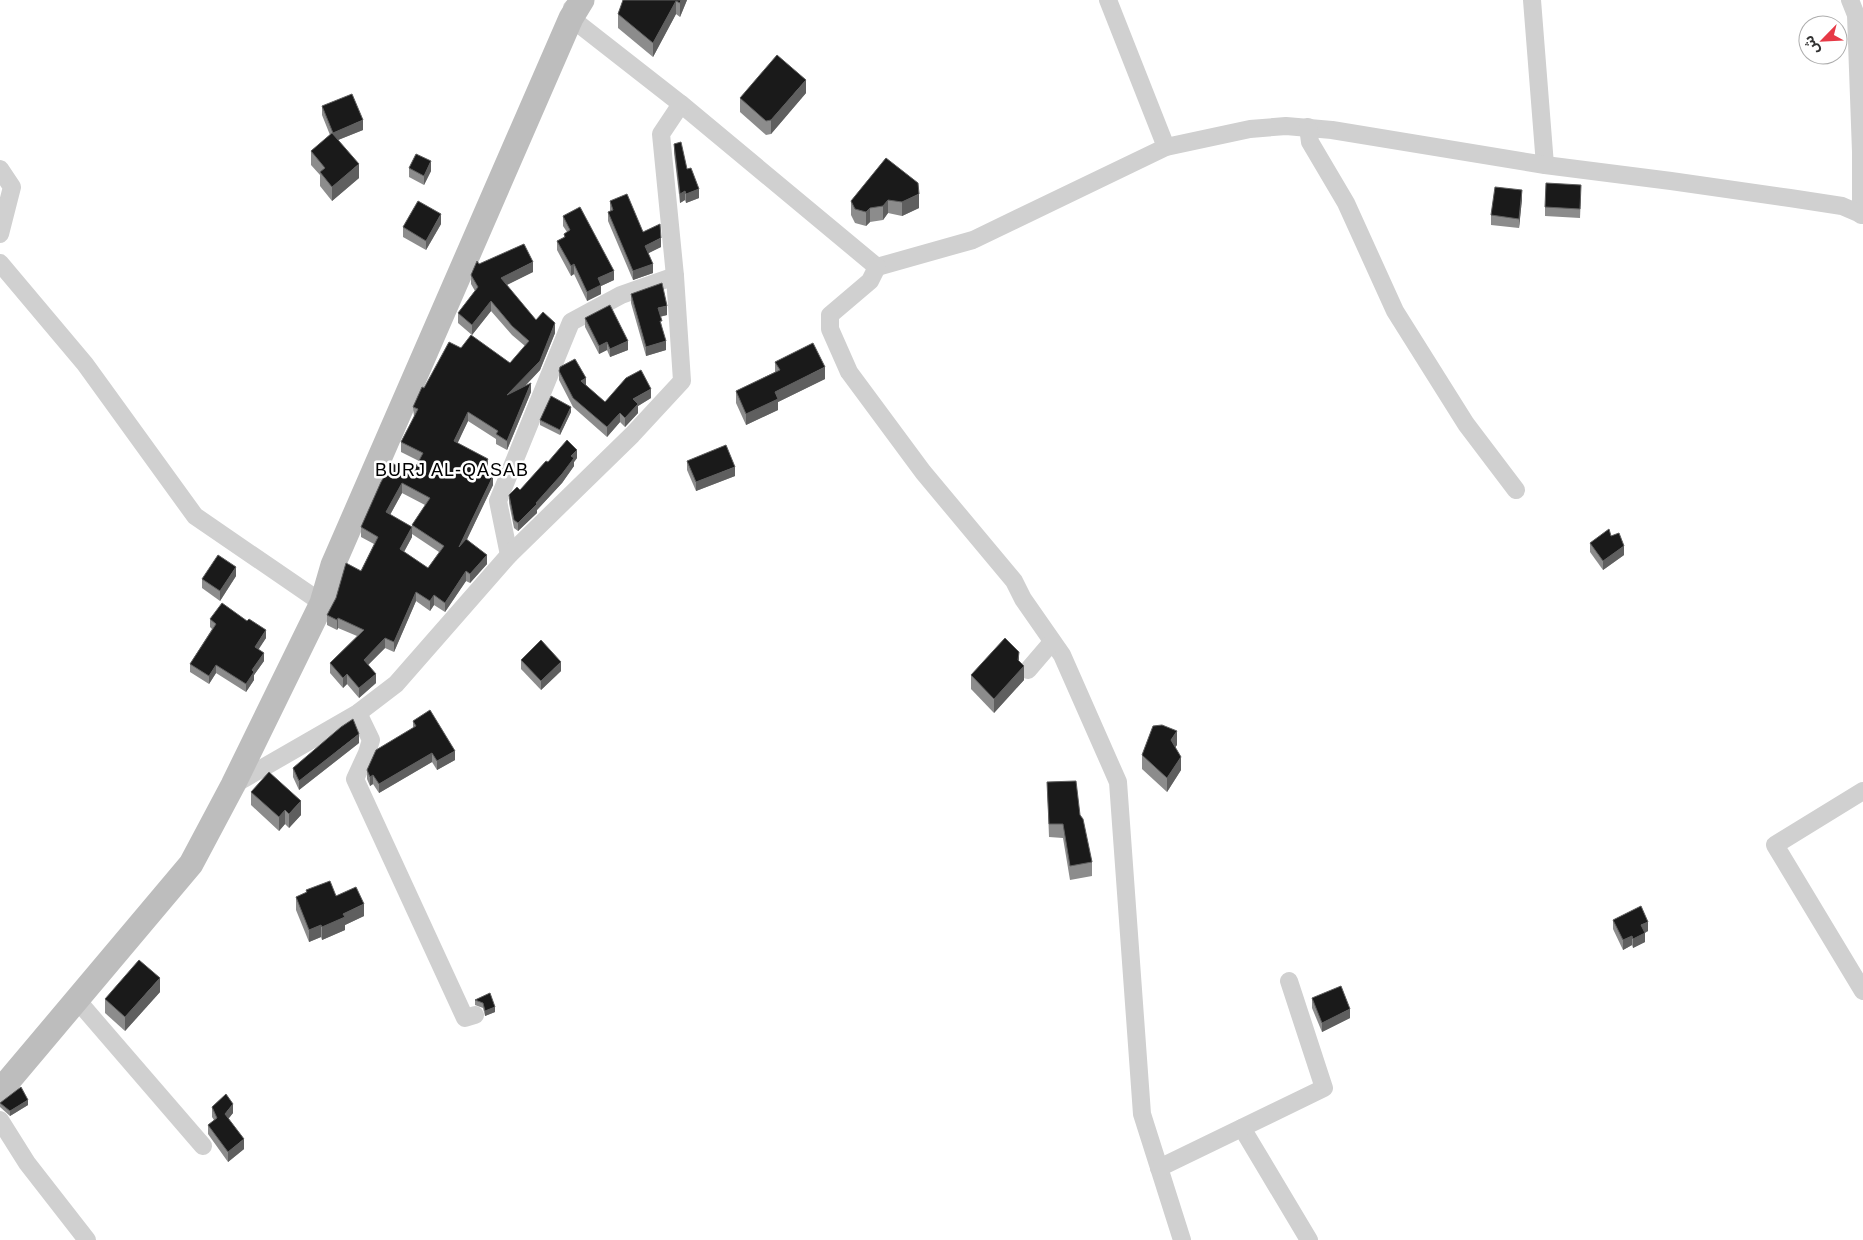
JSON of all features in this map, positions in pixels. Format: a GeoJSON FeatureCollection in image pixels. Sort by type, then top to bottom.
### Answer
{"type":"FeatureCollection","features":[{"type":"Feature","properties":{"kind":"main road"},"geometry":{"type":"LineString","coordinates":[[0,1091],[187,868],[233,786],[322,603],[333,565],[575,6]]}},
{"type":"Feature","properties":{"kind":"street"},"geometry":{"type":"LineString","coordinates":[[1108,0],[1166,147]]}},
{"type":"Feature","properties":{"kind":"street"},"geometry":{"type":"LineString","coordinates":[[1532,0],[1545,165]]}},
{"type":"Feature","properties":{"kind":"street"},"geometry":{"type":"LineString","coordinates":[[1182,1240],[1142,1114],[1118,782],[1062,655],[1023,599],[1014,581],[917,465],[849,372],[830,329],[830,315],[870,281],[878,267],[973,240],[1166,147],[1250,129],[1286,126],[1340,131],[1545,165],[1671,180],[1842,206],[1862,215],[1862,151],[1856,16],[1850,0]]}},
{"type":"Feature","properties":{"kind":"street"},"geometry":{"type":"LineString","coordinates":[[575,6],[681,104],[878,267]]}},
{"type":"Feature","properties":{"kind":"street"},"geometry":{"type":"LineString","coordinates":[[233,786],[358,713],[396,684],[510,555],[632,435],[682,382],[661,134],[681,104]]}},
{"type":"Feature","properties":{"kind":"street"},"geometry":{"type":"LineString","coordinates":[[1308,127],[1310,142],[1346,202],[1395,311],[1466,424],[1516,490]]}},
{"type":"Feature","properties":{"kind":"street"},"geometry":{"type":"LineString","coordinates":[[0,169],[12,188],[0,234]]}},
{"type":"Feature","properties":{"kind":"street"},"geometry":{"type":"LineString","coordinates":[[0,263],[85,364],[195,516],[322,603]]}},
{"type":"Feature","properties":{"kind":"street"},"geometry":{"type":"LineString","coordinates":[[510,555],[498,501],[571,322],[621,295],[674,276]]}},
{"type":"Feature","properties":{"kind":"street"},"geometry":{"type":"LineString","coordinates":[[1028,670],[1052,642]]}},
{"type":"Feature","properties":{"kind":"street"},"geometry":{"type":"LineString","coordinates":[[358,713],[371,740],[355,779],[465,1018],[475,1015]]}},
{"type":"Feature","properties":{"kind":"street"},"geometry":{"type":"LineString","coordinates":[[1863,791],[1775,845],[1863,990]]}},
{"type":"Feature","properties":{"kind":"street"},"geometry":{"type":"LineString","coordinates":[[1159,1168],[1324,1088],[1289,981]]}},
{"type":"Feature","properties":{"kind":"street"},"geometry":{"type":"LineString","coordinates":[[77,1000],[203,1146]]}},
{"type":"Feature","properties":{"kind":"street"},"geometry":{"type":"LineString","coordinates":[[0,1120],[27,1163],[87,1240]]}},
{"type":"Feature","properties":{"kind":"street"},"geometry":{"type":"LineString","coordinates":[[1242,1128],[1309,1240]]}},
{"type":"Feature","properties":{"kind":"building"},"geometry":{"type":"Polygon","coordinates":[[[623,0],[681,0],[680,3],[676,1],[653,43],[618,14],[623,0]]]}},
{"type":"Feature","properties":{"kind":"building"},"geometry":{"type":"Polygon","coordinates":[[[777,55],[806,80],[771,120],[766,121],[740,98],[777,55]]]}},
{"type":"Feature","properties":{"kind":"building"},"geometry":{"type":"Polygon","coordinates":[[[352,94],[363,120],[333,133],[322,106],[352,94]]]}},
{"type":"Feature","properties":{"kind":"building"},"geometry":{"type":"Polygon","coordinates":[[[332,133],[359,164],[332,187],[320,172],[325,168],[311,151],[332,133]]]}},
{"type":"Feature","properties":{"kind":"building"},"geometry":{"type":"Polygon","coordinates":[[[681,142],[687,169],[691,168],[699,189],[686,194],[685,191],[680,194],[674,144],[681,142]]]}},
{"type":"Feature","properties":{"kind":"building"},"geometry":{"type":"Polygon","coordinates":[[[416,154],[431,161],[424,176],[409,168],[416,154]]]}},
{"type":"Feature","properties":{"kind":"building"},"geometry":{"type":"Polygon","coordinates":[[[886,158],[918,183],[919,194],[902,202],[888,200],[883,206],[870,208],[866,212],[855,209],[851,201],[886,158]]]}},
{"type":"Feature","properties":{"kind":"building"},"geometry":{"type":"Polygon","coordinates":[[[1546,183],[1581,185],[1580,209],[1545,207],[1546,183]]]}},
{"type":"Feature","properties":{"kind":"building"},"geometry":{"type":"Polygon","coordinates":[[[1495,187],[1522,190],[1519,219],[1491,215],[1495,187]]]}},
{"type":"Feature","properties":{"kind":"building"},"geometry":{"type":"Polygon","coordinates":[[[627,194],[643,232],[660,224],[661,238],[645,246],[653,264],[633,271],[608,212],[613,210],[610,201],[627,194]]]}},
{"type":"Feature","properties":{"kind":"building"},"geometry":{"type":"Polygon","coordinates":[[[418,201],[441,214],[426,241],[403,227],[418,201]]]}},
{"type":"Feature","properties":{"kind":"building"},"geometry":{"type":"Polygon","coordinates":[[[580,207],[614,271],[598,278],[601,285],[587,292],[574,264],[571,266],[557,241],[565,237],[564,234],[570,230],[563,216],[580,207]]]}},
{"type":"Feature","properties":{"kind":"building"},"geometry":{"type":"Polygon","coordinates":[[[524,244],[533,262],[501,278],[536,320],[543,312],[555,323],[540,361],[507,395],[531,383],[507,441],[496,434],[498,431],[468,412],[454,441],[488,459],[482,470],[493,476],[459,547],[466,539],[487,555],[470,574],[466,571],[445,603],[434,595],[430,601],[416,592],[394,642],[385,638],[364,660],[376,674],[359,688],[347,674],[343,678],[330,663],[364,630],[327,615],[336,598],[346,563],[361,571],[378,537],[361,527],[381,482],[392,463],[412,474],[423,453],[401,442],[418,409],[413,407],[422,387],[424,388],[449,342],[461,348],[471,335],[510,363],[529,341],[512,326],[491,301],[472,325],[458,313],[478,287],[471,275],[477,261],[479,264],[524,244]],[[402,483],[386,512],[412,527],[400,549],[428,568],[444,546],[412,525],[430,498],[402,483]]]}},
{"type":"Feature","properties":{"kind":"building"},"geometry":{"type":"Polygon","coordinates":[[[662,283],[667,306],[658,308],[666,341],[646,347],[631,294],[662,283]]]}},
{"type":"Feature","properties":{"kind":"building"},"geometry":{"type":"Polygon","coordinates":[[[610,305],[628,341],[610,349],[607,342],[599,346],[585,318],[610,305]]]}},
{"type":"Feature","properties":{"kind":"building"},"geometry":{"type":"Polygon","coordinates":[[[813,343],[825,367],[775,392],[778,399],[746,414],[736,391],[780,370],[775,362],[813,343]]]}},
{"type":"Feature","properties":{"kind":"building"},"geometry":{"type":"Polygon","coordinates":[[[575,359],[586,378],[581,381],[605,402],[626,378],[641,370],[651,389],[633,399],[638,404],[625,418],[620,413],[607,427],[573,398],[559,371],[560,367],[575,359]]]}},
{"type":"Feature","properties":{"kind":"building"},"geometry":{"type":"Polygon","coordinates":[[[551,396],[571,407],[560,430],[540,420],[551,396]]]}},
{"type":"Feature","properties":{"kind":"building"},"geometry":{"type":"Polygon","coordinates":[[[567,440],[577,450],[571,456],[574,458],[537,504],[518,523],[514,520],[509,495],[517,487],[520,490],[567,440]]]}},
{"type":"Feature","properties":{"kind":"building"},"geometry":{"type":"Polygon","coordinates":[[[726,445],[735,467],[696,482],[687,461],[726,445]]]}},
{"type":"Feature","properties":{"kind":"building"},"geometry":{"type":"Polygon","coordinates":[[[1609,529],[1611,536],[1619,533],[1624,546],[1603,561],[1590,543],[1609,529]]]}},
{"type":"Feature","properties":{"kind":"building"},"geometry":{"type":"Polygon","coordinates":[[[218,555],[236,567],[220,591],[202,579],[218,555]]]}},
{"type":"Feature","properties":{"kind":"building"},"geometry":{"type":"Polygon","coordinates":[[[222,603],[247,621],[249,619],[266,630],[255,647],[264,653],[252,670],[254,672],[246,684],[216,665],[209,676],[190,664],[216,624],[210,619],[222,603]]]}},
{"type":"Feature","properties":{"kind":"building"},"geometry":{"type":"Polygon","coordinates":[[[1005,638],[1019,652],[1018,660],[1024,666],[994,699],[971,675],[1005,638]]]}},
{"type":"Feature","properties":{"kind":"building"},"geometry":{"type":"Polygon","coordinates":[[[541,640],[561,662],[541,681],[521,660],[541,640]]]}},
{"type":"Feature","properties":{"kind":"building"},"geometry":{"type":"Polygon","coordinates":[[[430,710],[455,751],[437,761],[432,753],[379,784],[373,775],[370,777],[367,770],[376,750],[416,726],[413,721],[430,710]]]}},
{"type":"Feature","properties":{"kind":"building"},"geometry":{"type":"Polygon","coordinates":[[[353,719],[359,734],[299,781],[293,768],[353,719]]]}},
{"type":"Feature","properties":{"kind":"building"},"geometry":{"type":"Polygon","coordinates":[[[1162,725],[1177,731],[1171,740],[1181,757],[1167,778],[1142,755],[1153,726],[1162,725]]]}},
{"type":"Feature","properties":{"kind":"building"},"geometry":{"type":"Polygon","coordinates":[[[269,772],[301,801],[289,814],[285,810],[279,817],[251,792],[269,772]]]}},
{"type":"Feature","properties":{"kind":"building"},"geometry":{"type":"Polygon","coordinates":[[[1076,781],[1080,815],[1083,819],[1092,862],[1070,866],[1063,824],[1049,824],[1047,782],[1076,781]]]}},
{"type":"Feature","properties":{"kind":"building"},"geometry":{"type":"Polygon","coordinates":[[[330,881],[336,896],[356,887],[364,904],[343,914],[345,917],[322,927],[321,925],[309,930],[296,897],[307,892],[306,890],[330,881]]]}},
{"type":"Feature","properties":{"kind":"building"},"geometry":{"type":"Polygon","coordinates":[[[1641,906],[1648,922],[1641,925],[1645,933],[1633,939],[1632,936],[1623,940],[1613,920],[1641,906]]]}},
{"type":"Feature","properties":{"kind":"building"},"geometry":{"type":"Polygon","coordinates":[[[139,960],[160,978],[125,1017],[105,999],[139,960]]]}},
{"type":"Feature","properties":{"kind":"building"},"geometry":{"type":"Polygon","coordinates":[[[1341,986],[1350,1009],[1322,1023],[1312,998],[1341,986]]]}},
{"type":"Feature","properties":{"kind":"building"},"geometry":{"type":"Polygon","coordinates":[[[490,993],[495,1007],[485,1011],[483,1003],[475,1000],[490,993]]]}},
{"type":"Feature","properties":{"kind":"building"},"geometry":{"type":"Polygon","coordinates":[[[21,1087],[28,1100],[10,1111],[0,1103],[21,1087]]]}},
{"type":"Feature","properties":{"kind":"building"},"geometry":{"type":"Polygon","coordinates":[[[226,1094],[233,1104],[225,1114],[244,1139],[228,1152],[208,1125],[217,1118],[212,1107],[226,1094]]]}},
{"type":"Feature","properties":{"kind":"district","name":"BURJ AL-QASAB"},"geometry":{"type":"Point","coordinates":[452,470]}}]}
